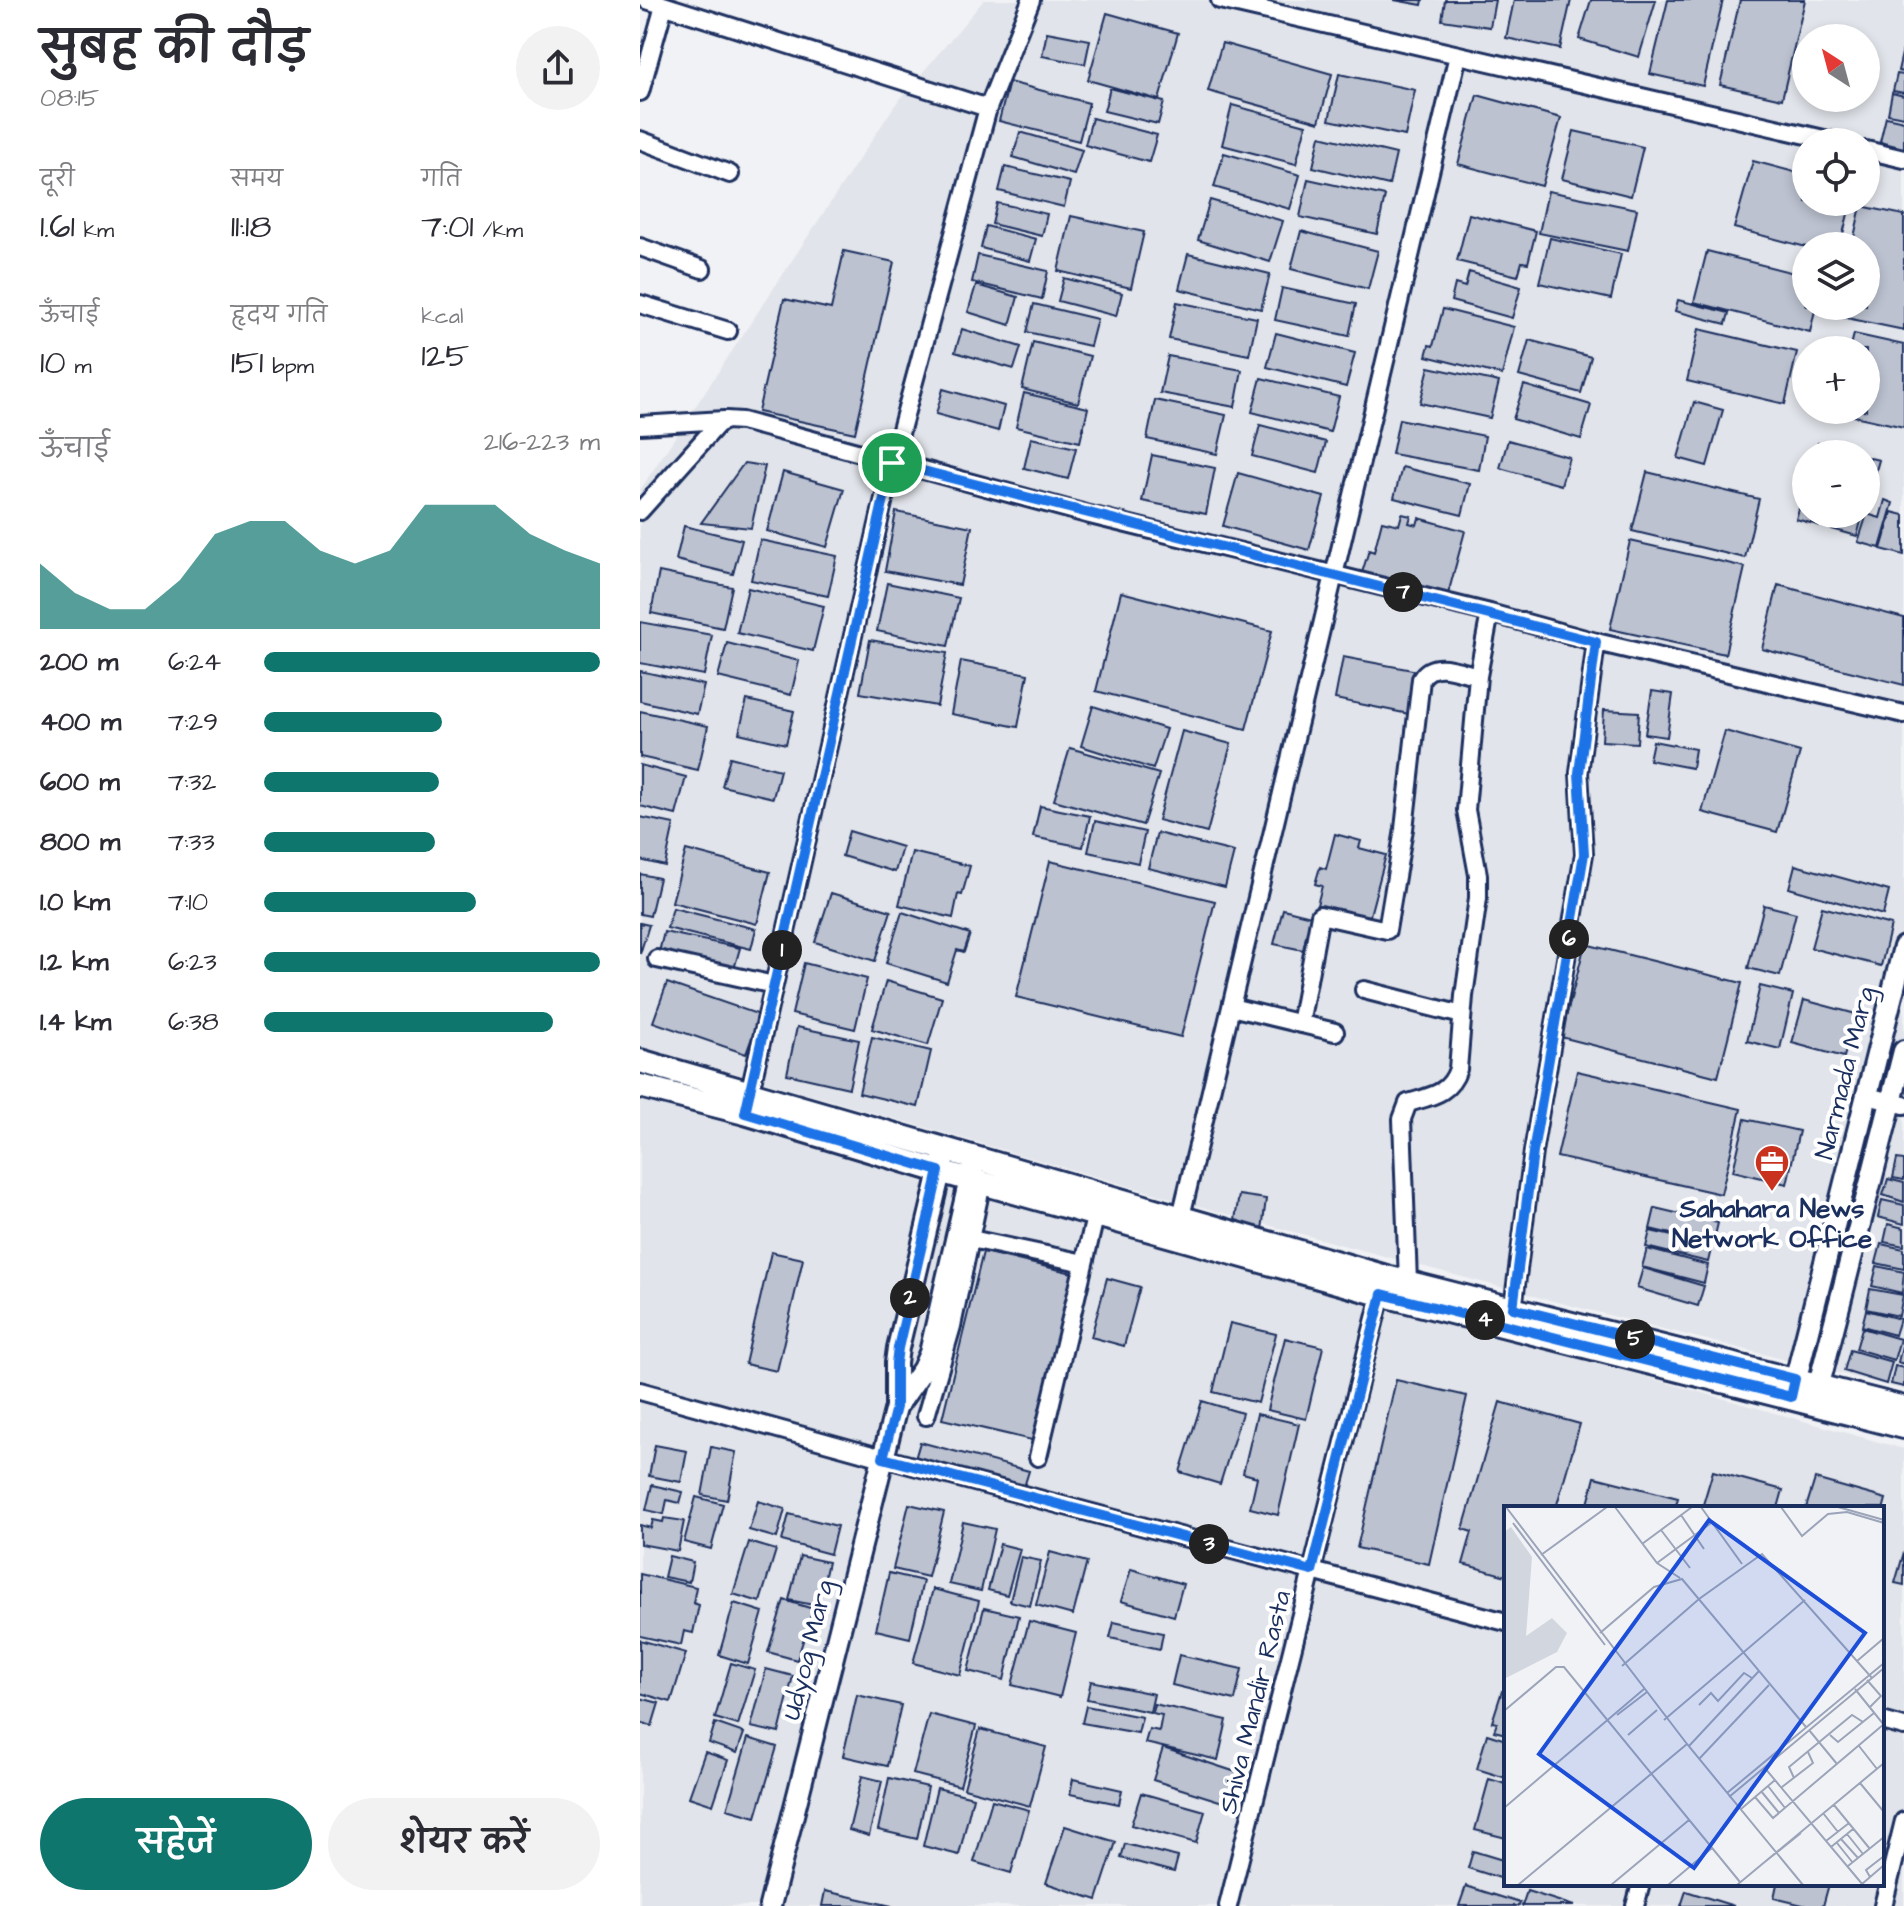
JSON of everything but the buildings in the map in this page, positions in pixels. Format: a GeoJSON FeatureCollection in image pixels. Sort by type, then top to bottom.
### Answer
{"type":"FeatureCollection","features":[{"type":"Feature","properties":{"kind":"main road"},"geometry":{"type":"LineString","coordinates":[[640,1061],[748,1103],[942,1161],[1096,1213],[1178,1227]]}},
{"type":"Feature","properties":{"kind":"main road"},"geometry":{"type":"LineString","coordinates":[[640,1086],[748,1103]]}},
{"type":"Feature","properties":{"kind":"main road"},"geometry":{"type":"LineString","coordinates":[[976,1172],[1384,1285],[1793,1388]]}},
{"type":"Feature","properties":{"kind":"main road"},"geometry":{"type":"LineString","coordinates":[[1384,1285],[1408,1282],[1513,1308],[1817,1395],[1904,1427]]}},
{"type":"Feature","properties":{"kind":"main road"},"geometry":{"type":"LineString","coordinates":[[1817,1395],[1904,1408]]}},
{"type":"Feature","properties":{"kind":"street"},"geometry":{"type":"LineString","coordinates":[[647,0],[988,108]]}},
{"type":"Feature","properties":{"kind":"street"},"geometry":{"type":"LineString","coordinates":[[748,1103],[892,463],[988,108],[1031,0]]}},
{"type":"Feature","properties":{"kind":"street"},"geometry":{"type":"LineString","coordinates":[[1220,0],[1792,132]]}},
{"type":"Feature","properties":{"kind":"street"},"geometry":{"type":"LineString","coordinates":[[640,92],[664,6]]}},
{"type":"Feature","properties":{"kind":"street"},"geometry":{"type":"LineString","coordinates":[[1178,1227],[1458,55]]}},
{"type":"Feature","properties":{"kind":"street"},"geometry":{"type":"LineString","coordinates":[[640,140],[730,174]]}},
{"type":"Feature","properties":{"kind":"street"},"geometry":{"type":"LineString","coordinates":[[1880,153],[1904,159]]}},
{"type":"Feature","properties":{"kind":"street"},"geometry":{"type":"LineString","coordinates":[[640,247],[702,269]]}},
{"type":"Feature","properties":{"kind":"street"},"geometry":{"type":"LineString","coordinates":[[640,304],[728,331]]}},
{"type":"Feature","properties":{"kind":"street"},"geometry":{"type":"LineString","coordinates":[[640,511],[697,446],[726,420]]}},
{"type":"Feature","properties":{"kind":"street"},"geometry":{"type":"LineString","coordinates":[[640,425],[742,421],[892,463],[1596,642],[1904,714]]}},
{"type":"Feature","properties":{"kind":"street"},"geometry":{"type":"LineString","coordinates":[[1408,1282],[1404,1112],[1408,1103],[1441,1093],[1455,1079],[1478,898],[1478,875],[1466,810],[1478,676],[1490,613]]}},
{"type":"Feature","properties":{"kind":"street"},"geometry":{"type":"LineString","coordinates":[[1513,1308],[1533,1152],[1584,854],[1579,773],[1596,642]]}},
{"type":"Feature","properties":{"kind":"street"},"geometry":{"type":"LineString","coordinates":[[1300,1024],[1320,915],[1387,930],[1404,829],[1421,679],[1426,670],[1434,667],[1478,676]]}},
{"type":"Feature","properties":{"kind":"street","name":"Narmada Marg"},"geometry":{"type":"LineString","coordinates":[[1793,1388],[1904,947]]}},
{"type":"Feature","properties":{"kind":"street"},"geometry":{"type":"LineString","coordinates":[[657,959],[774,985]]}},
{"type":"Feature","properties":{"kind":"street"},"geometry":{"type":"LineString","coordinates":[[1364,990],[1462,1015]]}},
{"type":"Feature","properties":{"kind":"street"},"geometry":{"type":"LineString","coordinates":[[1231,1007],[1335,1032]]}},
{"type":"Feature","properties":{"kind":"street","name":"Narmada Marg"},"geometry":{"type":"LineString","coordinates":[[1817,1395],[1898,1104],[1904,1051]]}},
{"type":"Feature","properties":{"kind":"street"},"geometry":{"type":"LineString","coordinates":[[1867,1096],[1898,1104]]}},
{"type":"Feature","properties":{"kind":"street","name":"Udyog Marg"},"geometry":{"type":"LineString","coordinates":[[770,1906],[896,1407],[898,1348],[942,1161]]}},
{"type":"Feature","properties":{"kind":"street"},"geometry":{"type":"LineString","coordinates":[[926,1416],[952,1326],[971,1239],[976,1172]]}},
{"type":"Feature","properties":{"kind":"street","name":"Udyog Marg"},"geometry":{"type":"LineString","coordinates":[[896,1407],[923,1369],[930,1353],[976,1172]]}},
{"type":"Feature","properties":{"kind":"street"},"geometry":{"type":"LineString","coordinates":[[1038,1457],[1096,1213]]}},
{"type":"Feature","properties":{"kind":"street"},"geometry":{"type":"LineString","coordinates":[[971,1239],[1084,1263]]}},
{"type":"Feature","properties":{"kind":"street","name":"Shiva Mandir Rasta"},"geometry":{"type":"LineString","coordinates":[[1228,1906],[1384,1285]]}},
{"type":"Feature","properties":{"kind":"street"},"geometry":{"type":"LineString","coordinates":[[640,1391],[1504,1621]]}},
{"type":"Feature","properties":{"kind":"street"},"geometry":{"type":"LineString","coordinates":[[1884,1722],[1904,1727]]}},
{"type":"Feature","properties":{"kind":"street"},"geometry":{"type":"LineString","coordinates":[[1883,1906],[1904,1821]]}},
{"type":"Feature","properties":{"kind":"street"},"geometry":{"type":"LineString","coordinates":[[1635,1906],[1640,1886]]}},
{"type":"Feature","properties":{"kind":"shaded area"},"geometry":{"type":"Polygon","coordinates":[[[984,0],[1904,0],[1904,1390],[1223,1213],[640,1046],[640,490],[895,105],[984,0]]]}},
{"type":"Feature","properties":{"kind":"shaded area"},"geometry":{"type":"Polygon","coordinates":[[[640,1096],[1904,1449],[1904,1906],[640,1906],[640,1096]]]}},
{"type":"Feature","properties":{"kind":"place","name":"Sahahara News Network Office"},"geometry":{"type":"Point","coordinates":[1772,1193]}},
{"type":"Feature","properties":{"kind":"route"},"geometry":{"type":"LineString","coordinates":[[892,463],[1596,642],[1579,773],[1584,854],[1533,1152],[1513,1308],[1795,1379],[1791,1397],[1382,1294],[1312,1571],[883,1458],[896,1407],[898,1348],[939,1171],[745,1113],[892,463]]}}]}
